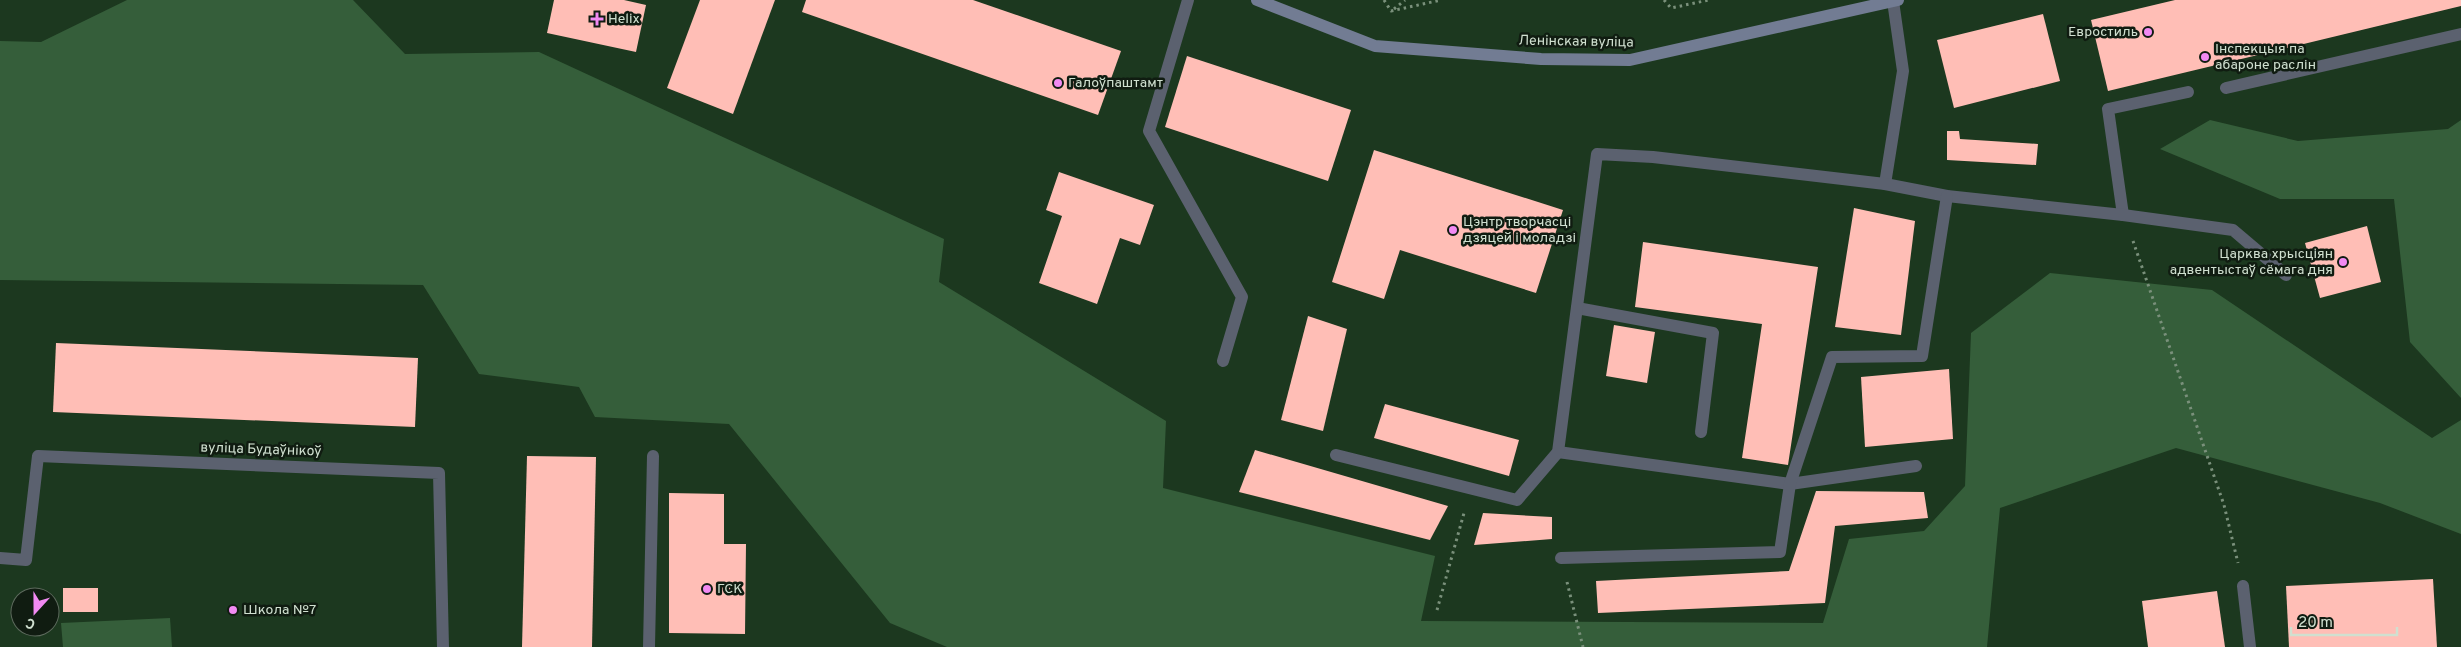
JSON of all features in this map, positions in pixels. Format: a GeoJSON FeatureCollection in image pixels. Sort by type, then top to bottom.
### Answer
{"type":"FeatureCollection","features":[{"type":"Feature","properties":{"kind":"main road","name":"Ленінская вуліца"},"geometry":{"type":"LineString","coordinates":[[1257,0],[1375,46],[1541,59],[1630,60],[1895,1]]}},
{"type":"Feature","properties":{"kind":"street"},"geometry":{"type":"LineString","coordinates":[[1188,0],[1149,131],[1242,297],[1223,361]]}},
{"type":"Feature","properties":{"kind":"street"},"geometry":{"type":"LineString","coordinates":[[1885,184],[1903,71],[1895,1]]}},
{"type":"Feature","properties":{"kind":"street"},"geometry":{"type":"LineString","coordinates":[[2226,88],[2461,34]]}},
{"type":"Feature","properties":{"kind":"street"},"geometry":{"type":"LineString","coordinates":[[2124,215],[2108,109],[2188,92]]}},
{"type":"Feature","properties":{"kind":"street"},"geometry":{"type":"LineString","coordinates":[[1336,455],[1517,500],[1558,452],[1597,154],[1653,157],[1885,184],[1947,196],[2124,215],[2233,230],[2286,275]]}},
{"type":"Feature","properties":{"kind":"street"},"geometry":{"type":"LineString","coordinates":[[1561,558],[1780,552],[1790,484],[1832,357],[1922,356],[1947,196]]}},
{"type":"Feature","properties":{"kind":"street"},"geometry":{"type":"LineString","coordinates":[[1577,308],[1714,333],[1701,432]]}},
{"type":"Feature","properties":{"kind":"street"},"geometry":{"type":"LineString","coordinates":[[1558,452],[1790,484],[1916,466]]}},
{"type":"Feature","properties":{"kind":"street","name":"вуліца Будаўнікоў"},"geometry":{"type":"LineString","coordinates":[[0,558],[26,560],[38,456],[439,473],[442,647]]}},
{"type":"Feature","properties":{"kind":"street"},"geometry":{"type":"LineString","coordinates":[[649,647],[653,456]]}},
{"type":"Feature","properties":{"kind":"street"},"geometry":{"type":"LineString","coordinates":[[2243,586],[2250,647]]}},
{"type":"Feature","properties":{"kind":"path"},"geometry":{"type":"LineString","coordinates":[[1384,0],[1391,11]]}},
{"type":"Feature","properties":{"kind":"path"},"geometry":{"type":"LineString","coordinates":[[1391,11],[1405,0]]}},
{"type":"Feature","properties":{"kind":"path"},"geometry":{"type":"LineString","coordinates":[[1391,11],[1441,0]]}},
{"type":"Feature","properties":{"kind":"path"},"geometry":{"type":"LineString","coordinates":[[1664,0],[1671,8],[1709,0]]}},
{"type":"Feature","properties":{"kind":"path"},"geometry":{"type":"LineString","coordinates":[[2124,215],[2224,505],[2243,586]]}},
{"type":"Feature","properties":{"kind":"path"},"geometry":{"type":"LineString","coordinates":[[1437,610],[1471,488]]}},
{"type":"Feature","properties":{"kind":"path"},"geometry":{"type":"LineString","coordinates":[[1561,558],[1582,647]]}},
{"type":"Feature","properties":{"kind":"green space"},"geometry":{"type":"Polygon","coordinates":[[[127,0],[353,0],[405,54],[539,52],[944,239],[939,282],[1166,421],[1163,488],[1435,556],[1421,621],[1823,623],[1849,539],[1924,531],[1965,486],[1971,333],[2050,273],[2212,290],[2432,438],[2461,420],[2461,534],[2380,503],[2176,448],[2000,508],[1987,647],[947,647],[890,623],[729,424],[595,417],[579,387],[479,374],[423,285],[0,280],[0,41],[41,42],[127,0]]]}},
{"type":"Feature","properties":{"kind":"green space"},"geometry":{"type":"Polygon","coordinates":[[[2210,120],[2298,141],[2448,129],[2461,120],[2461,398],[2410,342],[2394,199],[2280,199],[2160,149],[2210,120]]]}},
{"type":"Feature","properties":{"kind":"green space"},"geometry":{"type":"Polygon","coordinates":[[[170,618],[172,647],[63,647],[61,623],[170,618]]]}},
{"type":"Feature","properties":{"kind":"building","name":"Helix"},"geometry":{"type":"Polygon","coordinates":[[[554,0],[624,0],[646,5],[636,52],[547,33],[554,0]]]}},
{"type":"Feature","properties":{"kind":"building"},"geometry":{"type":"Polygon","coordinates":[[[700,0],[775,0],[733,114],[667,88],[700,0]]]}},
{"type":"Feature","properties":{"kind":"building","name":"Галоўпаштамт"},"geometry":{"type":"Polygon","coordinates":[[[806,0],[973,0],[1121,51],[1098,115],[802,12],[806,0]]]}},
{"type":"Feature","properties":{"kind":"building"},"geometry":{"type":"Polygon","coordinates":[[[2175,0],[2461,0],[2461,6],[2108,91],[2091,20],[2175,0]]]}},
{"type":"Feature","properties":{"kind":"building"},"geometry":{"type":"Polygon","coordinates":[[[2043,14],[2060,81],[1954,108],[1937,40],[2043,14]]]}},
{"type":"Feature","properties":{"kind":"building"},"geometry":{"type":"Polygon","coordinates":[[[1187,56],[1351,110],[1328,181],[1165,127],[1187,56]]]}},
{"type":"Feature","properties":{"kind":"building"},"geometry":{"type":"Polygon","coordinates":[[[1947,131],[1959,131],[1960,139],[2038,144],[2036,165],[1947,160],[1947,131]]]}},
{"type":"Feature","properties":{"kind":"building","name":"Цэнтр творчасці дзяцей і моладзі"},"geometry":{"type":"Polygon","coordinates":[[[1374,150],[1563,210],[1536,293],[1400,250],[1384,299],[1332,282],[1374,150]]]}},
{"type":"Feature","properties":{"kind":"building"},"geometry":{"type":"Polygon","coordinates":[[[1059,172],[1154,205],[1140,245],[1120,238],[1097,304],[1039,283],[1062,216],[1046,210],[1059,172]]]}},
{"type":"Feature","properties":{"kind":"building"},"geometry":{"type":"Polygon","coordinates":[[[1854,208],[1915,221],[1901,335],[1835,327],[1854,208]]]}},
{"type":"Feature","properties":{"kind":"building","name":"Царква хрысціян адвентыстаў сёмага дня"},"geometry":{"type":"Polygon","coordinates":[[[2367,226],[2381,282],[2320,298],[2305,243],[2367,226]]]}},
{"type":"Feature","properties":{"kind":"building"},"geometry":{"type":"Polygon","coordinates":[[[1643,242],[1818,267],[1788,465],[1742,458],[1762,324],[1635,307],[1643,242]]]}},
{"type":"Feature","properties":{"kind":"building"},"geometry":{"type":"Polygon","coordinates":[[[1308,316],[1347,329],[1323,431],[1281,420],[1308,316]]]}},
{"type":"Feature","properties":{"kind":"building"},"geometry":{"type":"Polygon","coordinates":[[[1614,325],[1655,332],[1647,383],[1606,376],[1614,325]]]}},
{"type":"Feature","properties":{"kind":"building"},"geometry":{"type":"Polygon","coordinates":[[[56,343],[418,358],[415,427],[53,412],[56,343]]]}},
{"type":"Feature","properties":{"kind":"building"},"geometry":{"type":"Polygon","coordinates":[[[1949,369],[1953,439],[1865,447],[1861,377],[1949,369]]]}},
{"type":"Feature","properties":{"kind":"building"},"geometry":{"type":"Polygon","coordinates":[[[1385,404],[1519,440],[1509,476],[1374,438],[1385,404]]]}},
{"type":"Feature","properties":{"kind":"building"},"geometry":{"type":"Polygon","coordinates":[[[1255,450],[1448,506],[1430,540],[1239,492],[1255,450]]]}},
{"type":"Feature","properties":{"kind":"building"},"geometry":{"type":"Polygon","coordinates":[[[527,456],[596,457],[592,647],[522,647],[527,456]]]}},
{"type":"Feature","properties":{"kind":"building"},"geometry":{"type":"Polygon","coordinates":[[[1816,491],[1924,492],[1928,518],[1835,526],[1825,603],[1598,613],[1596,581],[1789,571],[1816,491]]]}},
{"type":"Feature","properties":{"kind":"building","name":"ГСК"},"geometry":{"type":"Polygon","coordinates":[[[669,493],[724,494],[724,544],[746,544],[745,634],[669,633],[669,493]]]}},
{"type":"Feature","properties":{"kind":"building"},"geometry":{"type":"Polygon","coordinates":[[[1483,513],[1552,517],[1552,539],[1474,545],[1483,513]]]}},
{"type":"Feature","properties":{"kind":"building"},"geometry":{"type":"Polygon","coordinates":[[[2433,579],[2437,647],[2289,647],[2286,586],[2433,579]]]}},
{"type":"Feature","properties":{"kind":"building"},"geometry":{"type":"Polygon","coordinates":[[[63,588],[98,588],[98,612],[63,612],[63,588]]]}},
{"type":"Feature","properties":{"kind":"building"},"geometry":{"type":"Polygon","coordinates":[[[2217,591],[2225,647],[2148,647],[2142,601],[2217,591]]]}},
{"type":"Feature","properties":{"kind":"place","name":"Helix"},"geometry":{"type":"Point","coordinates":[597,19]}},
{"type":"Feature","properties":{"kind":"place","name":"Евростиль"},"geometry":{"type":"Point","coordinates":[2148,32]}},
{"type":"Feature","properties":{"kind":"place","name":"Інспекцыя па абароне раслін"},"geometry":{"type":"Point","coordinates":[2205,57]}},
{"type":"Feature","properties":{"kind":"place","name":"Галоўпаштамт"},"geometry":{"type":"Point","coordinates":[1058,83]}},
{"type":"Feature","properties":{"kind":"place","name":"Цэнтр творчасці дзяцей і моладзі"},"geometry":{"type":"Point","coordinates":[1453,230]}},
{"type":"Feature","properties":{"kind":"place","name":"Царква хрысціян адвентыстаў сёмага дня"},"geometry":{"type":"Point","coordinates":[2343,262]}},
{"type":"Feature","properties":{"kind":"place","name":"ГСК"},"geometry":{"type":"Point","coordinates":[707,589]}},
{"type":"Feature","properties":{"kind":"place","name":"Школа №7"},"geometry":{"type":"Point","coordinates":[233,610]}}]}
